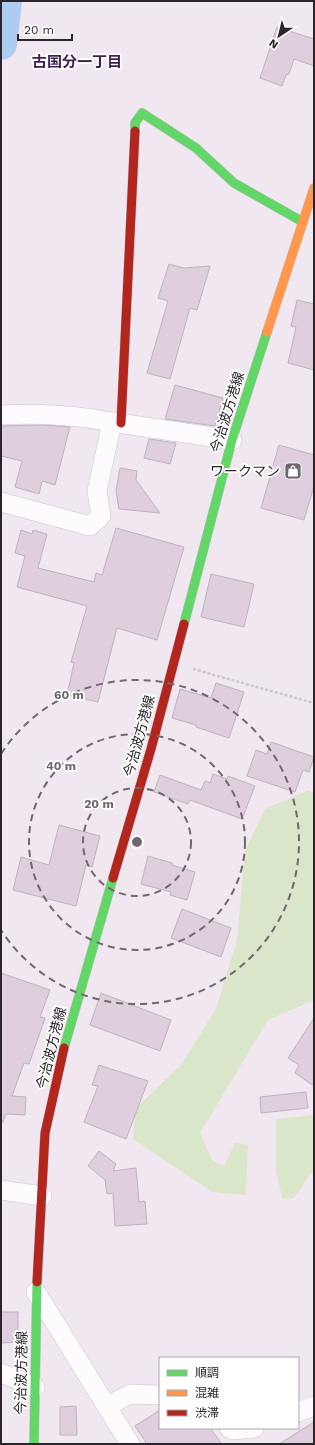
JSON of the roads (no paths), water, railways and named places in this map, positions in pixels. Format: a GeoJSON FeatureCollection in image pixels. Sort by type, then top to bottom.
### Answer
{"type":"FeatureCollection","features":[{"type":"Feature","properties":{"kind":"main road"},"geometry":{"type":"LineString","coordinates":[[117,423],[135,123],[142,113],[196,148],[234,183],[303,222]]}},
{"type":"Feature","properties":{"kind":"main road","name":"今治波方港線"},"geometry":{"type":"LineString","coordinates":[[34,1444],[36,1292],[45,1133],[65,1044],[151,749],[232,440],[314,188]]}},
{"type":"Feature","properties":{"kind":"street"},"geometry":{"type":"LineString","coordinates":[[1,415],[34,414],[77,416],[232,440]]}},
{"type":"Feature","properties":{"kind":"street"},"geometry":{"type":"LineString","coordinates":[[1,502],[90,526],[101,516],[97,490],[117,423]]}},
{"type":"Feature","properties":{"kind":"street"},"geometry":{"type":"LineString","coordinates":[[1,1190],[42,1196]]}},
{"type":"Feature","properties":{"kind":"street"},"geometry":{"type":"LineString","coordinates":[[36,1292],[108,1406],[130,1444]]}},
{"type":"Feature","properties":{"kind":"street"},"geometry":{"type":"LineString","coordinates":[[1,1372],[35,1387]]}},
{"type":"Feature","properties":{"kind":"street"},"geometry":{"type":"LineString","coordinates":[[108,1406],[130,1394],[159,1395]]}},
{"type":"Feature","properties":{"kind":"street"},"geometry":{"type":"LineString","coordinates":[[299,1412],[314,1406]]}},
{"type":"Feature","properties":{"kind":"street"},"geometry":{"type":"LineString","coordinates":[[232,1429],[244,1429]]}},
{"type":"Feature","properties":{"kind":"waterway"},"geometry":{"type":"LineString","coordinates":[[1,44],[6,1]]}},
{"type":"Feature","properties":{"kind":"place","name":"ワークマン"},"geometry":{"type":"Point","coordinates":[293,471]}},
{"type":"Feature","properties":{"kind":"district","name":"古国分一丁目"},"geometry":{"type":"Point","coordinates":[77,62]}}]}
